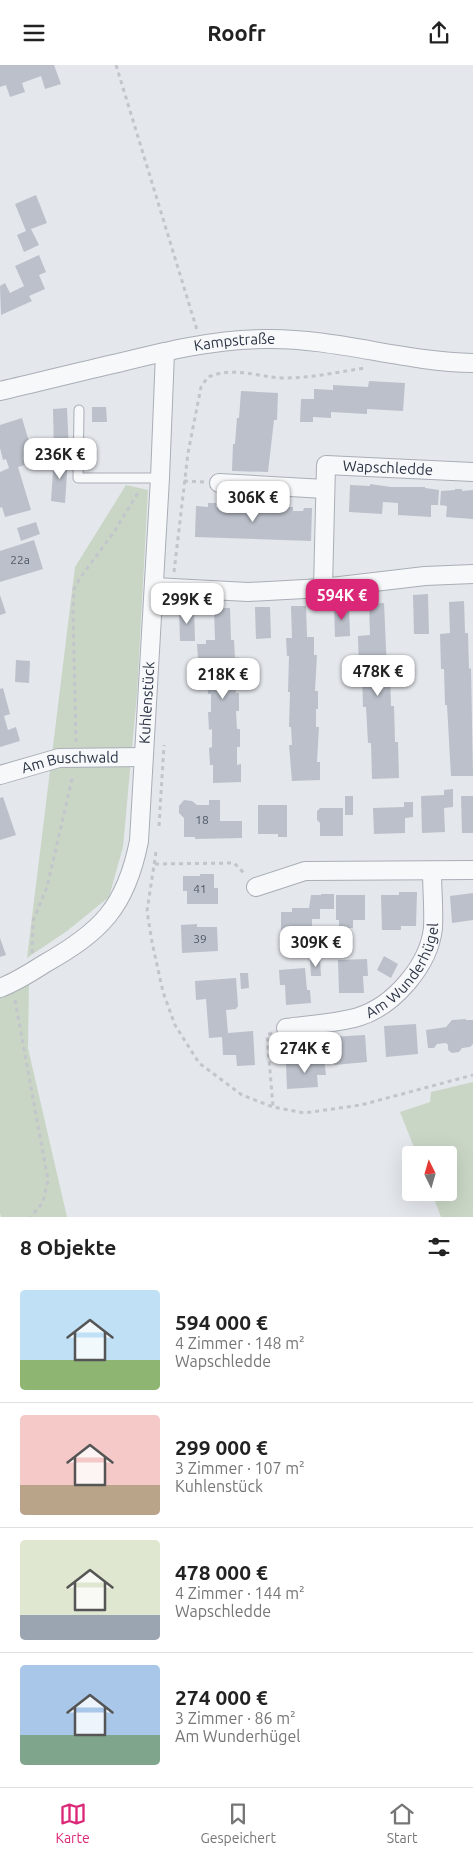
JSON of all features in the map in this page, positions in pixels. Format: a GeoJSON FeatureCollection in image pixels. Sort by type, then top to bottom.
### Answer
{"type":"FeatureCollection","features":[{"type":"Feature","properties":{"kind":"street","name":"Kampstraße"},"geometry":{"type":"LineString","coordinates":[[0,391],[165,352],[201,345],[267,339],[335,345],[452,363],[473,363]]}},
{"type":"Feature","properties":{"kind":"street","name":"Kuhlenstück"},"geometry":{"type":"LineString","coordinates":[[6,986],[75,947],[102,924],[122,895],[134,864],[139,841],[160,478],[165,352]]}},
{"type":"Feature","properties":{"kind":"street","name":"Wapschledde"},"geometry":{"type":"LineString","coordinates":[[323,588],[326,465],[473,472]]}},
{"type":"Feature","properties":{"kind":"street","name":"Wapschledde"},"geometry":{"type":"LineString","coordinates":[[219,483],[325,489]]}},
{"type":"Feature","properties":{"kind":"street"},"geometry":{"type":"LineString","coordinates":[[154,587],[248,592],[323,588],[425,576],[473,574]]}},
{"type":"Feature","properties":{"kind":"street","name":"Am Buschwald"},"geometry":{"type":"LineString","coordinates":[[0,775],[44,762],[77,757],[143,757]]}},
{"type":"Feature","properties":{"kind":"street"},"geometry":{"type":"LineString","coordinates":[[256,887],[304,871],[473,870]]}},
{"type":"Feature","properties":{"kind":"street","name":"Am Wunderhügel"},"geometry":{"type":"LineString","coordinates":[[286,1029],[359,1017],[400,992],[419,968],[427,949],[432,929],[432,871]]}},
{"type":"Feature","properties":{"kind":"lane"},"geometry":{"type":"LineString","coordinates":[[79,410],[78,478],[160,478]]}},
{"type":"Feature","properties":{"kind":"path"},"geometry":{"type":"LineString","coordinates":[[116,65],[201,345]]}},
{"type":"Feature","properties":{"kind":"path"},"geometry":{"type":"LineString","coordinates":[[32,971],[31,944],[33,921],[47,887],[77,757],[72,611],[74,589],[80,578],[114,533],[143,485],[160,478]]}},
{"type":"Feature","properties":{"kind":"path"},"geometry":{"type":"LineString","coordinates":[[256,887],[234,863],[155,864],[147,911],[152,942],[164,992],[175,1025],[199,1063],[242,1095],[273,1107],[304,1113],[361,1105],[472,1075],[473,1081]]}},
{"type":"Feature","properties":{"kind":"path"},"geometry":{"type":"LineString","coordinates":[[6,986],[48,1180],[43,1202],[31,1217]]}},
{"type":"Feature","properties":{"kind":"path"},"geometry":{"type":"LineString","coordinates":[[273,1107],[267,1035],[286,1029]]}},
{"type":"Feature","properties":{"kind":"green space"},"geometry":{"type":"Polygon","coordinates":[[[126,485],[148,490],[137,694],[123,847],[109,897],[67,931],[27,958],[75,567],[126,485]]]}},
{"type":"Feature","properties":{"kind":"green space"},"geometry":{"type":"Polygon","coordinates":[[[29,982],[28,1048],[67,1217],[1,1217],[0,1213],[0,995],[29,982]]]}},
{"type":"Feature","properties":{"kind":"green space"},"geometry":{"type":"Polygon","coordinates":[[[473,1082],[473,1217],[441,1217],[435,1201],[458,1201],[458,1146],[413,1146],[400,1112],[430,1102],[431,1092],[473,1082]]]}},
{"type":"Feature","properties":{"kind":"building"},"geometry":{"type":"Polygon","coordinates":[[[0,65],[54,65],[61,84],[45,89],[41,76],[22,83],[25,92],[10,97],[6,85],[0,87],[0,65]]]}},
{"type":"Feature","properties":{"kind":"building"},"geometry":{"type":"Polygon","coordinates":[[[36,195],[47,223],[31,229],[39,245],[24,252],[17,235],[26,231],[15,204],[36,195]]]}},
{"type":"Feature","properties":{"kind":"building"},"geometry":{"type":"Polygon","coordinates":[[[39,255],[46,272],[39,275],[45,289],[29,296],[32,301],[1,315],[0,286],[5,283],[10,293],[24,286],[15,266],[39,255]]]}},
{"type":"Feature","properties":{"kind":"building"},"geometry":{"type":"Polygon","coordinates":[[[369,381],[405,383],[403,411],[367,409],[367,414],[331,412],[331,418],[313,417],[313,422],[300,422],[301,399],[314,399],[314,389],[333,390],[333,385],[368,387],[369,381]]]}},
{"type":"Feature","properties":{"kind":"building"},"geometry":{"type":"Polygon","coordinates":[[[241,391],[278,393],[277,420],[274,420],[268,472],[232,471],[233,444],[235,444],[237,418],[239,418],[241,391]]]}},
{"type":"Feature","properties":{"kind":"building"},"geometry":{"type":"Polygon","coordinates":[[[92,407],[106,407],[107,422],[92,422],[92,407]]]}},
{"type":"Feature","properties":{"kind":"building"},"geometry":{"type":"Polygon","coordinates":[[[67,408],[69,453],[54,453],[53,409],[67,408]]]}},
{"type":"Feature","properties":{"kind":"building"},"geometry":{"type":"Polygon","coordinates":[[[22,418],[35,462],[18,467],[31,510],[5,517],[2,507],[0,508],[0,472],[9,468],[6,459],[3,460],[0,448],[0,425],[22,418]]]}},
{"type":"Feature","properties":{"kind":"building"},"geometry":{"type":"Polygon","coordinates":[[[54,457],[68,458],[65,503],[51,501],[54,457]]]}},
{"type":"Feature","properties":{"kind":"building"},"geometry":{"type":"Polygon","coordinates":[[[370,484],[391,487],[425,487],[439,490],[438,505],[431,505],[431,517],[398,515],[398,503],[383,502],[382,514],[349,512],[350,485],[370,486],[370,484]]]}},
{"type":"Feature","properties":{"kind":"building"},"geometry":{"type":"Polygon","coordinates":[[[462,489],[462,491],[473,490],[473,519],[446,517],[447,506],[440,505],[441,491],[462,489]]]}},
{"type":"Feature","properties":{"kind":"building"},"geometry":{"type":"Polygon","coordinates":[[[208,503],[216,503],[216,507],[227,508],[227,504],[235,504],[235,508],[246,509],[246,505],[254,505],[254,509],[265,510],[265,506],[274,506],[274,510],[284,510],[284,507],[293,507],[293,511],[303,511],[304,508],[312,508],[311,541],[195,537],[196,506],[208,507],[208,503]]]}},
{"type":"Feature","properties":{"kind":"building"},"geometry":{"type":"Polygon","coordinates":[[[36,522],[40,534],[21,541],[17,528],[36,522]]]}},
{"type":"Feature","properties":{"kind":"building"},"geometry":{"type":"Polygon","coordinates":[[[34,540],[43,569],[0,582],[0,551],[34,540]]]}},
{"type":"Feature","properties":{"kind":"building"},"geometry":{"type":"Polygon","coordinates":[[[428,594],[429,634],[414,634],[413,595],[428,594]]]}},
{"type":"Feature","properties":{"kind":"building"},"geometry":{"type":"Polygon","coordinates":[[[0,595],[6,613],[0,615],[0,595]]]}},
{"type":"Feature","properties":{"kind":"building"},"geometry":{"type":"Polygon","coordinates":[[[464,601],[465,633],[468,633],[469,669],[471,668],[473,776],[451,776],[444,669],[441,669],[440,634],[450,633],[449,602],[464,601]]]}},
{"type":"Feature","properties":{"kind":"building"},"geometry":{"type":"Polygon","coordinates":[[[384,603],[387,671],[390,671],[391,706],[394,706],[399,778],[372,779],[371,743],[368,743],[366,707],[363,707],[362,672],[359,672],[358,636],[370,635],[369,604],[384,603]]]}},
{"type":"Feature","properties":{"kind":"building"},"geometry":{"type":"Polygon","coordinates":[[[349,604],[350,636],[335,637],[334,605],[349,604]]]}},
{"type":"Feature","properties":{"kind":"building"},"geometry":{"type":"Polygon","coordinates":[[[291,606],[306,606],[307,637],[314,637],[314,655],[317,655],[315,691],[318,691],[316,727],[319,727],[317,762],[320,762],[320,780],[292,781],[289,745],[292,745],[291,727],[289,727],[289,656],[287,656],[286,638],[292,638],[291,606]]]}},
{"type":"Feature","properties":{"kind":"building"},"geometry":{"type":"Polygon","coordinates":[[[255,607],[270,607],[271,638],[256,639],[255,607]]]}},
{"type":"Feature","properties":{"kind":"building"},"geometry":{"type":"Polygon","coordinates":[[[214,608],[230,608],[231,640],[234,640],[235,658],[238,657],[238,675],[235,675],[236,693],[239,693],[239,711],[236,711],[237,729],[240,729],[240,747],[237,747],[237,765],[241,764],[241,782],[213,783],[213,765],[210,765],[209,748],[212,747],[212,729],[209,730],[208,712],[211,712],[211,694],[208,694],[207,676],[210,676],[210,658],[198,658],[197,644],[206,644],[206,640],[215,640],[214,608]]]}},
{"type":"Feature","properties":{"kind":"building"},"geometry":{"type":"Polygon","coordinates":[[[179,609],[194,609],[195,641],[180,641],[179,609]]]}},
{"type":"Feature","properties":{"kind":"building"},"geometry":{"type":"Polygon","coordinates":[[[16,660],[30,661],[29,683],[15,682],[16,660]]]}},
{"type":"Feature","properties":{"kind":"building"},"geometry":{"type":"Polygon","coordinates":[[[3,688],[10,714],[4,716],[8,730],[16,727],[20,741],[0,747],[0,689],[3,688]]]}},
{"type":"Feature","properties":{"kind":"building"},"geometry":{"type":"Polygon","coordinates":[[[453,789],[453,807],[444,808],[445,832],[422,833],[421,796],[444,795],[444,790],[453,789]]]}},
{"type":"Feature","properties":{"kind":"building"},"geometry":{"type":"Polygon","coordinates":[[[345,796],[353,796],[353,815],[345,815],[345,796]]]}},
{"type":"Feature","properties":{"kind":"building"},"geometry":{"type":"Polygon","coordinates":[[[461,796],[473,796],[473,833],[462,833],[461,796]]]}},
{"type":"Feature","properties":{"kind":"building"},"geometry":{"type":"Polygon","coordinates":[[[3,797],[16,835],[0,840],[0,798],[3,797]]]}},
{"type":"Feature","properties":{"kind":"building"},"geometry":{"type":"Polygon","coordinates":[[[184,800],[192,801],[197,805],[209,805],[209,800],[220,800],[220,821],[242,821],[242,838],[195,839],[195,837],[184,837],[184,818],[179,813],[179,806],[184,800]]]}},
{"type":"Feature","properties":{"kind":"building"},"geometry":{"type":"Polygon","coordinates":[[[404,802],[413,802],[413,817],[405,818],[405,833],[374,834],[373,808],[404,807],[404,802]]]}},
{"type":"Feature","properties":{"kind":"building"},"geometry":{"type":"Polygon","coordinates":[[[258,805],[287,805],[287,837],[278,837],[278,834],[258,834],[258,805]]]}},
{"type":"Feature","properties":{"kind":"building"},"geometry":{"type":"Polygon","coordinates":[[[320,808],[343,808],[343,836],[320,836],[320,823],[317,820],[317,811],[320,808]]]}},
{"type":"Feature","properties":{"kind":"building"},"geometry":{"type":"Polygon","coordinates":[[[200,874],[214,874],[214,888],[218,888],[218,904],[187,904],[187,891],[183,891],[183,876],[200,876],[200,874]]]}},
{"type":"Feature","properties":{"kind":"building"},"geometry":{"type":"Polygon","coordinates":[[[399,892],[417,892],[416,926],[401,926],[401,930],[382,930],[381,895],[399,895],[399,892]]]}},
{"type":"Feature","properties":{"kind":"building"},"geometry":{"type":"Polygon","coordinates":[[[473,893],[473,920],[452,923],[450,896],[473,893]]]}},
{"type":"Feature","properties":{"kind":"building"},"geometry":{"type":"Polygon","coordinates":[[[334,894],[334,909],[320,909],[320,919],[312,919],[312,944],[281,945],[281,912],[292,912],[292,908],[309,908],[311,895],[334,894]]]}},
{"type":"Feature","properties":{"kind":"building"},"geometry":{"type":"Polygon","coordinates":[[[336,895],[365,895],[365,920],[353,920],[353,928],[339,928],[339,920],[336,920],[336,895]]]}},
{"type":"Feature","properties":{"kind":"building"},"geometry":{"type":"Polygon","coordinates":[[[197,924],[197,927],[217,927],[218,951],[182,953],[181,925],[197,924]]]}},
{"type":"Feature","properties":{"kind":"building"},"geometry":{"type":"Polygon","coordinates":[[[0,938],[6,955],[0,957],[0,938]]]}},
{"type":"Feature","properties":{"kind":"building"},"geometry":{"type":"Polygon","coordinates":[[[384,956],[398,964],[391,978],[377,970],[384,956]]]}},
{"type":"Feature","properties":{"kind":"building"},"geometry":{"type":"Polygon","coordinates":[[[320,959],[321,976],[311,976],[310,960],[320,959]]]}},
{"type":"Feature","properties":{"kind":"building"},"geometry":{"type":"Polygon","coordinates":[[[367,959],[368,976],[363,976],[364,993],[339,993],[338,960],[367,959]]]}},
{"type":"Feature","properties":{"kind":"building"},"geometry":{"type":"Polygon","coordinates":[[[305,968],[307,990],[310,990],[311,1003],[286,1005],[285,985],[280,985],[279,970],[305,968]]]}},
{"type":"Feature","properties":{"kind":"building"},"geometry":{"type":"Polygon","coordinates":[[[240,973],[248,973],[249,988],[241,989],[240,973]]]}},
{"type":"Feature","properties":{"kind":"building"},"geometry":{"type":"Polygon","coordinates":[[[236,978],[238,1006],[236,1009],[226,1010],[228,1033],[253,1031],[255,1065],[237,1066],[236,1055],[223,1055],[222,1037],[209,1038],[206,999],[196,1000],[195,981],[236,978]]]}},
{"type":"Feature","properties":{"kind":"building"},"geometry":{"type":"Polygon","coordinates":[[[452,1020],[473,1020],[473,1044],[470,1047],[462,1048],[459,1052],[452,1053],[448,1050],[446,1043],[437,1044],[434,1048],[428,1048],[426,1030],[446,1027],[452,1020]]]}},
{"type":"Feature","properties":{"kind":"building"},"geometry":{"type":"Polygon","coordinates":[[[416,1024],[418,1054],[386,1057],[384,1026],[416,1024]]]}},
{"type":"Feature","properties":{"kind":"building"},"geometry":{"type":"Polygon","coordinates":[[[365,1035],[367,1062],[334,1065],[332,1037],[365,1035]]]}},
{"type":"Feature","properties":{"kind":"building"},"geometry":{"type":"Polygon","coordinates":[[[316,1058],[324,1058],[326,1075],[317,1075],[318,1087],[287,1089],[286,1064],[316,1062],[316,1058]]]}}]}
